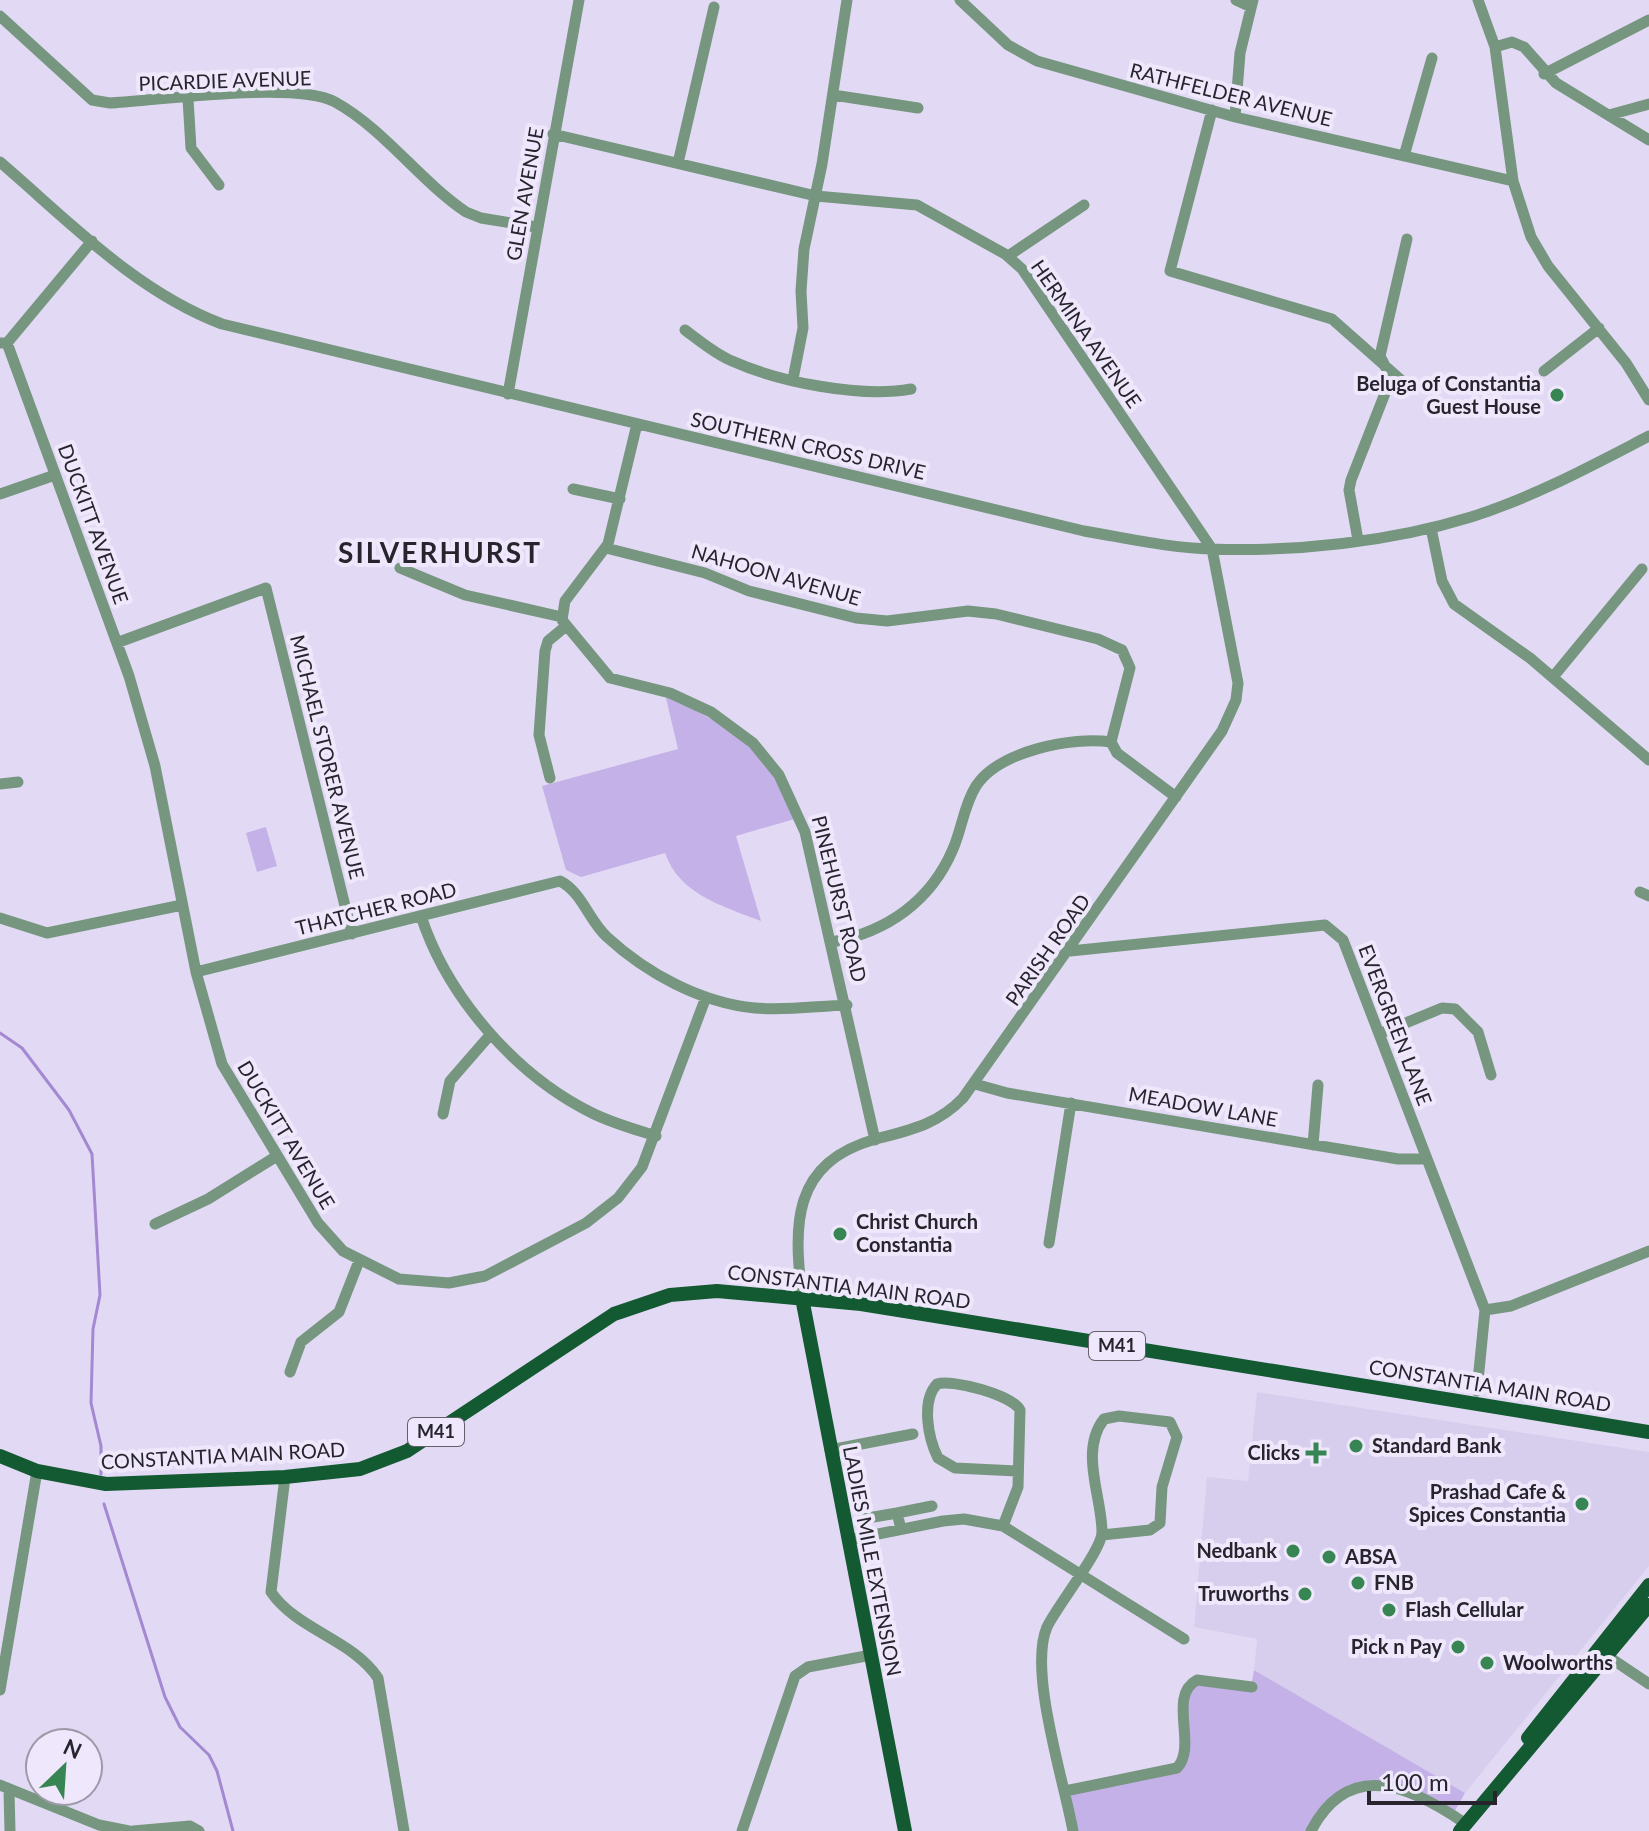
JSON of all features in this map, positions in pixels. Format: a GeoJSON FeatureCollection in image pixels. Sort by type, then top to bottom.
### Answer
{"type":"FeatureCollection","features":[{"type":"Feature","properties":{"kind":"main road","name":"CONSTANTIA MAIN ROAD"},"geometry":{"type":"LineString","coordinates":[[0,1456],[37,1471],[106,1484],[285,1477],[360,1469],[407,1451],[599,1322],[632,1307],[694,1291],[802,1298],[907,1312],[1647,1431]]}},
{"type":"Feature","properties":{"kind":"main road","name":"LADIES MILE EXTENSION"},"geometry":{"type":"LineString","coordinates":[[802,1298],[905,1831]]}},
{"type":"Feature","properties":{"kind":"main road"},"geometry":{"type":"LineString","coordinates":[[1463,1828],[1602,1653],[1649,1585]]}},
{"type":"Feature","properties":{"kind":"main road"},"geometry":{"type":"LineString","coordinates":[[1602,1653],[1649,1605]]}},
{"type":"Feature","properties":{"kind":"street","name":"GLEN AVENUE"},"geometry":{"type":"LineString","coordinates":[[508,394],[579,0]]}},
{"type":"Feature","properties":{"kind":"street"},"geometry":{"type":"LineString","coordinates":[[793,379],[803,328],[802,269],[847,0]]}},
{"type":"Feature","properties":{"kind":"street","name":"RATHFELDER AVENUE"},"geometry":{"type":"LineString","coordinates":[[960,0],[1008,45],[1037,61],[1235,117],[1513,181]]}},
{"type":"Feature","properties":{"kind":"street"},"geometry":{"type":"LineString","coordinates":[[1235,117],[1240,53],[1252,3],[1236,0]]}},
{"type":"Feature","properties":{"kind":"street"},"geometry":{"type":"LineString","coordinates":[[1478,0],[1495,47],[1513,181],[1537,250],[1599,328],[1649,400]]}},
{"type":"Feature","properties":{"kind":"street"},"geometry":{"type":"LineString","coordinates":[[678,163],[714,7]]}},
{"type":"Feature","properties":{"kind":"street","name":"PICARDIE AVENUE"},"geometry":{"type":"LineString","coordinates":[[0,16],[92,100],[110,103],[287,93],[320,96],[345,109],[466,212],[481,218],[536,227]]}},
{"type":"Feature","properties":{"kind":"street"},"geometry":{"type":"LineString","coordinates":[[1544,74],[1649,20]]}},
{"type":"Feature","properties":{"kind":"street"},"geometry":{"type":"LineString","coordinates":[[1495,47],[1512,42],[1524,47],[1544,74],[1649,140]]}},
{"type":"Feature","properties":{"kind":"street"},"geometry":{"type":"LineString","coordinates":[[1404,156],[1432,58]]}},
{"type":"Feature","properties":{"kind":"street"},"geometry":{"type":"LineString","coordinates":[[833,95],[918,108]]}},
{"type":"Feature","properties":{"kind":"street"},"geometry":{"type":"LineString","coordinates":[[188,99],[191,148],[219,185]]}},
{"type":"Feature","properties":{"kind":"street"},"geometry":{"type":"LineString","coordinates":[[1609,115],[1649,104]]}},
{"type":"Feature","properties":{"kind":"street"},"geometry":{"type":"LineString","coordinates":[[1212,110],[1170,271],[1264,296],[1332,319],[1409,387]]}},
{"type":"Feature","properties":{"kind":"street","name":"HERMINA AVENUE"},"geometry":{"type":"LineString","coordinates":[[553,134],[816,196],[917,205],[1008,256],[1022,269],[1212,549]]}},
{"type":"Feature","properties":{"kind":"street","name":"SOUTHERN CROSS DRIVE"},"geometry":{"type":"LineString","coordinates":[[0,162],[152,289],[222,324],[1084,531],[1212,549],[1358,540],[1431,528],[1515,501],[1649,436]]}},
{"type":"Feature","properties":{"kind":"street"},"geometry":{"type":"LineString","coordinates":[[1008,256],[1084,205]]}},
{"type":"Feature","properties":{"kind":"street"},"geometry":{"type":"LineString","coordinates":[[1358,540],[1349,490],[1391,378],[1380,356],[1407,239]]}},
{"type":"Feature","properties":{"kind":"street"},"geometry":{"type":"LineString","coordinates":[[3,343],[92,241]]}},
{"type":"Feature","properties":{"kind":"street"},"geometry":{"type":"LineString","coordinates":[[1544,371],[1599,328]]}},
{"type":"Feature","properties":{"kind":"street"},"geometry":{"type":"LineString","coordinates":[[685,330],[729,360],[793,379],[849,392],[911,389]]}},
{"type":"Feature","properties":{"kind":"street","name":"DUCKITT AVENUE"},"geometry":{"type":"LineString","coordinates":[[3,343],[119,642],[158,780],[196,972],[222,1064],[318,1223],[343,1251],[399,1279],[449,1283],[485,1276],[602,1212],[630,1184],[656,1136],[706,997]]}},
{"type":"Feature","properties":{"kind":"street"},"geometry":{"type":"LineString","coordinates":[[550,778],[539,735],[545,651],[549,640],[564,621],[565,601],[606,548],[637,424]]}},
{"type":"Feature","properties":{"kind":"street"},"geometry":{"type":"LineString","coordinates":[[0,494],[55,475]]}},
{"type":"Feature","properties":{"kind":"street"},"geometry":{"type":"LineString","coordinates":[[573,489],[620,499]]}},
{"type":"Feature","properties":{"kind":"street"},"geometry":{"type":"LineString","coordinates":[[1431,528],[1442,581],[1454,604],[1553,677],[1649,760]]}},
{"type":"Feature","properties":{"kind":"street","name":"NAHOON AVENUE"},"geometry":{"type":"LineString","coordinates":[[606,548],[705,573],[749,591],[856,618],[887,621],[983,612],[1098,639],[1122,650],[1130,668],[1111,742]]}},
{"type":"Feature","properties":{"kind":"street","name":"PARISH ROAD"},"geometry":{"type":"LineString","coordinates":[[802,1298],[796,1235],[805,1195],[832,1160],[875,1140],[931,1124],[954,1108],[975,1084],[1070,951],[1222,731],[1236,700],[1237,661],[1212,549]]}},
{"type":"Feature","properties":{"kind":"street"},"geometry":{"type":"LineString","coordinates":[[400,568],[465,595],[564,621]]}},
{"type":"Feature","properties":{"kind":"street"},"geometry":{"type":"LineString","coordinates":[[1553,677],[1642,569]]}},
{"type":"Feature","properties":{"kind":"street","name":"MICHAEL STORER AVENUE"},"geometry":{"type":"LineString","coordinates":[[119,642],[266,588],[352,934]]}},
{"type":"Feature","properties":{"kind":"street","name":"PINEHURST ROAD"},"geometry":{"type":"LineString","coordinates":[[564,621],[610,678],[670,693],[725,721],[753,743],[779,775],[800,815],[847,1005],[875,1140]]}},
{"type":"Feature","properties":{"kind":"street"},"geometry":{"type":"LineString","coordinates":[[832,942],[888,924],[929,890],[954,847],[971,796],[991,769],[1066,741],[1111,742],[1117,753],[1176,797]]}},
{"type":"Feature","properties":{"kind":"street"},"geometry":{"type":"LineString","coordinates":[[0,784],[18,782]]}},
{"type":"Feature","properties":{"kind":"street","name":"THATCHER ROAD"},"geometry":{"type":"LineString","coordinates":[[196,972],[564,882],[600,931],[623,952],[706,997]]}},
{"type":"Feature","properties":{"kind":"street"},"geometry":{"type":"LineString","coordinates":[[0,918],[47,933],[182,905]]}},
{"type":"Feature","properties":{"kind":"street"},"geometry":{"type":"LineString","coordinates":[[421,916],[445,973],[490,1035],[577,1105],[656,1136]]}},
{"type":"Feature","properties":{"kind":"street","name":"EVERGREEN LANE"},"geometry":{"type":"LineString","coordinates":[[1070,951],[1325,925],[1343,940],[1485,1310],[1477,1391]]}},
{"type":"Feature","properties":{"kind":"street"},"geometry":{"type":"LineString","coordinates":[[1083,932],[1098,948]]}},
{"type":"Feature","properties":{"kind":"street"},"geometry":{"type":"LineString","coordinates":[[706,997],[758,1009],[847,1005]]}},
{"type":"Feature","properties":{"kind":"street"},"geometry":{"type":"LineString","coordinates":[[1379,1034],[1442,1008],[1455,1009],[1478,1032],[1491,1075]]}},
{"type":"Feature","properties":{"kind":"street"},"geometry":{"type":"LineString","coordinates":[[443,1114],[450,1081],[490,1035]]}},
{"type":"Feature","properties":{"kind":"street","name":"MEADOW LANE"},"geometry":{"type":"LineString","coordinates":[[975,1084],[1313,1145],[1398,1159],[1427,1159]]}},
{"type":"Feature","properties":{"kind":"street"},"geometry":{"type":"LineString","coordinates":[[1313,1145],[1318,1085]]}},
{"type":"Feature","properties":{"kind":"street"},"geometry":{"type":"LineString","coordinates":[[1049,1243],[1071,1103]]}},
{"type":"Feature","properties":{"kind":"street"},"geometry":{"type":"LineString","coordinates":[[155,1224],[208,1199],[277,1156]]}},
{"type":"Feature","properties":{"kind":"street"},"geometry":{"type":"LineString","coordinates":[[1485,1310],[1511,1306],[1649,1251]]}},
{"type":"Feature","properties":{"kind":"street"},"geometry":{"type":"LineString","coordinates":[[290,1372],[301,1342],[339,1312],[359,1261]]}},
{"type":"Feature","properties":{"kind":"street"},"geometry":{"type":"LineString","coordinates":[[1003,1526],[1016,1494],[1021,1415],[1017,1404],[1004,1397],[949,1383],[937,1384],[928,1398],[928,1409],[938,1458],[955,1468],[1017,1471]]}},
{"type":"Feature","properties":{"kind":"street"},"geometry":{"type":"LineString","coordinates":[[1073,1831],[1040,1664],[1048,1626],[1102,1535],[1094,1480],[1094,1450],[1099,1425],[1104,1419],[1119,1416],[1170,1422],[1177,1437],[1162,1487],[1160,1523],[1150,1530],[1102,1535]]}},
{"type":"Feature","properties":{"kind":"street"},"geometry":{"type":"LineString","coordinates":[[830,1450],[913,1434]]}},
{"type":"Feature","properties":{"kind":"street"},"geometry":{"type":"LineString","coordinates":[[0,1690],[37,1471]]}},
{"type":"Feature","properties":{"kind":"street"},"geometry":{"type":"LineString","coordinates":[[285,1477],[269,1584],[271,1592],[282,1605],[361,1659],[378,1678],[404,1831]]}},
{"type":"Feature","properties":{"kind":"street"},"geometry":{"type":"LineString","coordinates":[[862,1519],[932,1506]]}},
{"type":"Feature","properties":{"kind":"street"},"geometry":{"type":"LineString","coordinates":[[897,1513],[901,1529]]}},
{"type":"Feature","properties":{"kind":"street"},"geometry":{"type":"LineString","coordinates":[[848,1540],[964,1519],[1003,1526],[1184,1639]]}},
{"type":"Feature","properties":{"kind":"street"},"geometry":{"type":"LineString","coordinates":[[1602,1653],[1649,1684]]}},
{"type":"Feature","properties":{"kind":"street"},"geometry":{"type":"LineString","coordinates":[[742,1831],[795,1676],[808,1667],[871,1655]]}},
{"type":"Feature","properties":{"kind":"street"},"geometry":{"type":"LineString","coordinates":[[1065,1791],[1177,1768],[1184,1757],[1188,1687],[1197,1680],[1252,1687]]}},
{"type":"Feature","properties":{"kind":"street"},"geometry":{"type":"LineString","coordinates":[[1311,1831],[1335,1796],[1358,1786],[1402,1791],[1440,1807],[1463,1828]]}},
{"type":"Feature","properties":{"kind":"street"},"geometry":{"type":"LineString","coordinates":[[10,1831],[4,1788],[99,1825],[131,1831],[190,1826],[199,1831]]}},
{"type":"Feature","properties":{"kind":"shaded area"},"geometry":{"type":"Polygon","coordinates":[[[665,694],[737,733],[777,777],[798,818],[736,836],[761,921],[717,904],[691,889],[680,879],[665,853],[581,877],[566,870],[542,786],[678,749],[665,694]]]}},
{"type":"Feature","properties":{"kind":"shaded area"},"geometry":{"type":"Polygon","coordinates":[[[266,827],[277,866],[257,872],[246,833],[266,827]]]}},
{"type":"Feature","properties":{"kind":"shaded area"},"geometry":{"type":"Polygon","coordinates":[[[1257,1392],[1649,1452],[1649,1566],[1465,1793],[1254,1670],[1257,1639],[1194,1627],[1207,1477],[1248,1481],[1257,1392]]]}},
{"type":"Feature","properties":{"kind":"shaded area"},"geometry":{"type":"Polygon","coordinates":[[[1254,1670],[1465,1793],[1453,1814],[1397,1791],[1345,1791],[1313,1831],[1074,1831],[1065,1791],[1177,1768],[1185,1698],[1192,1683],[1251,1687],[1254,1670]]]}},
{"type":"Feature","properties":{"kind":"waterway"},"geometry":{"type":"LineString","coordinates":[[0,1033],[22,1048],[69,1110],[92,1154],[100,1295],[93,1329],[91,1403],[101,1446],[101,1474]]}},
{"type":"Feature","properties":{"kind":"waterway"},"geometry":{"type":"LineString","coordinates":[[104,1504],[165,1697],[180,1727],[209,1755],[217,1771],[233,1831]]}},
{"type":"Feature","properties":{"kind":"place","name":"Beluga of Constantia Guest House"},"geometry":{"type":"Point","coordinates":[1557,395]}},
{"type":"Feature","properties":{"kind":"place","name":"Christ Church Constantia"},"geometry":{"type":"Point","coordinates":[840,1234]}},
{"type":"Feature","properties":{"kind":"place","name":"Standard Bank"},"geometry":{"type":"Point","coordinates":[1356,1446]}},
{"type":"Feature","properties":{"kind":"place","name":"Clicks"},"geometry":{"type":"Point","coordinates":[1316,1453]}},
{"type":"Feature","properties":{"kind":"place","name":"Prashad Cafe & Spices Constantia"},"geometry":{"type":"Point","coordinates":[1582,1504]}},
{"type":"Feature","properties":{"kind":"place","name":"Nedbank"},"geometry":{"type":"Point","coordinates":[1293,1551]}},
{"type":"Feature","properties":{"kind":"place","name":"ABSA"},"geometry":{"type":"Point","coordinates":[1329,1557]}},
{"type":"Feature","properties":{"kind":"place","name":"FNB"},"geometry":{"type":"Point","coordinates":[1358,1583]}},
{"type":"Feature","properties":{"kind":"place","name":"Truworths"},"geometry":{"type":"Point","coordinates":[1305,1594]}},
{"type":"Feature","properties":{"kind":"place","name":"Flash Cellular"},"geometry":{"type":"Point","coordinates":[1389,1610]}},
{"type":"Feature","properties":{"kind":"place","name":"Pick n Pay"},"geometry":{"type":"Point","coordinates":[1458,1647]}},
{"type":"Feature","properties":{"kind":"place","name":"Woolworths"},"geometry":{"type":"Point","coordinates":[1487,1663]}},
{"type":"Feature","properties":{"kind":"district","name":"SILVERHURST"},"geometry":{"type":"Point","coordinates":[440,553]}}]}
